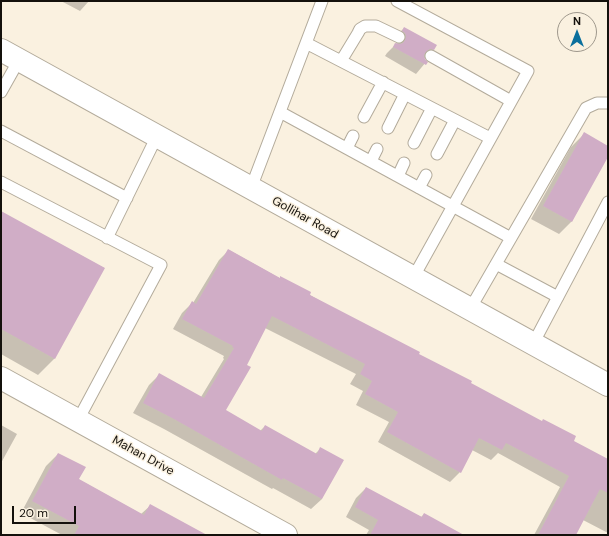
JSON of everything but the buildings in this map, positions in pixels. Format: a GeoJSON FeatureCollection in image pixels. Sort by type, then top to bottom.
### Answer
{"type":"FeatureCollection","features":[{"type":"Feature","properties":{"kind":"main road","name":"Gollihar Road"},"geometry":{"type":"LineString","coordinates":[[10,55],[608,385]]}},
{"type":"Feature","properties":{"kind":"main road","name":"Mahan Drive"},"geometry":{"type":"LineString","coordinates":[[1,378],[286,535]]}},
{"type":"Feature","properties":{"kind":"lane"},"geometry":{"type":"LineString","coordinates":[[251,188],[322,1]]}},
{"type":"Feature","properties":{"kind":"lane"},"geometry":{"type":"LineString","coordinates":[[397,1],[528,71],[413,278]]}},
{"type":"Feature","properties":{"kind":"lane"},"geometry":{"type":"LineString","coordinates":[[341,61],[360,29],[365,26],[376,26],[399,37]]}},
{"type":"Feature","properties":{"kind":"lane"},"geometry":{"type":"LineString","coordinates":[[306,42],[490,138]]}},
{"type":"Feature","properties":{"kind":"lane"},"geometry":{"type":"LineString","coordinates":[[1,92],[10,55]]}},
{"type":"Feature","properties":{"kind":"lane"},"geometry":{"type":"LineString","coordinates":[[431,56],[511,101]]}},
{"type":"Feature","properties":{"kind":"lane"},"geometry":{"type":"LineString","coordinates":[[364,117],[383,82]]}},
{"type":"Feature","properties":{"kind":"lane"},"geometry":{"type":"LineString","coordinates":[[388,128],[406,94]]}},
{"type":"Feature","properties":{"kind":"lane"},"geometry":{"type":"LineString","coordinates":[[470,309],[586,108],[597,103],[608,103]]}},
{"type":"Feature","properties":{"kind":"lane"},"geometry":{"type":"LineString","coordinates":[[414,143],[432,108]]}},
{"type":"Feature","properties":{"kind":"lane"},"geometry":{"type":"LineString","coordinates":[[280,112],[511,238]]}},
{"type":"Feature","properties":{"kind":"lane"},"geometry":{"type":"LineString","coordinates":[[437,154],[455,120]]}},
{"type":"Feature","properties":{"kind":"lane"},"geometry":{"type":"LineString","coordinates":[[1,131],[127,198]]}},
{"type":"Feature","properties":{"kind":"lane"},"geometry":{"type":"LineString","coordinates":[[107,238],[157,136]]}},
{"type":"Feature","properties":{"kind":"lane"},"geometry":{"type":"LineString","coordinates":[[347,148],[353,136]]}},
{"type":"Feature","properties":{"kind":"lane"},"geometry":{"type":"LineString","coordinates":[[371,161],[377,149]]}},
{"type":"Feature","properties":{"kind":"lane"},"geometry":{"type":"LineString","coordinates":[[398,176],[404,163]]}},
{"type":"Feature","properties":{"kind":"lane"},"geometry":{"type":"LineString","coordinates":[[419,188],[426,175]]}},
{"type":"Feature","properties":{"kind":"lane"},"geometry":{"type":"LineString","coordinates":[[1,182],[161,265],[78,420]]}},
{"type":"Feature","properties":{"kind":"lane"},"geometry":{"type":"LineString","coordinates":[[533,344],[608,202]]}},
{"type":"Feature","properties":{"kind":"lane"},"geometry":{"type":"LineString","coordinates":[[496,264],[558,297]]}}]}
